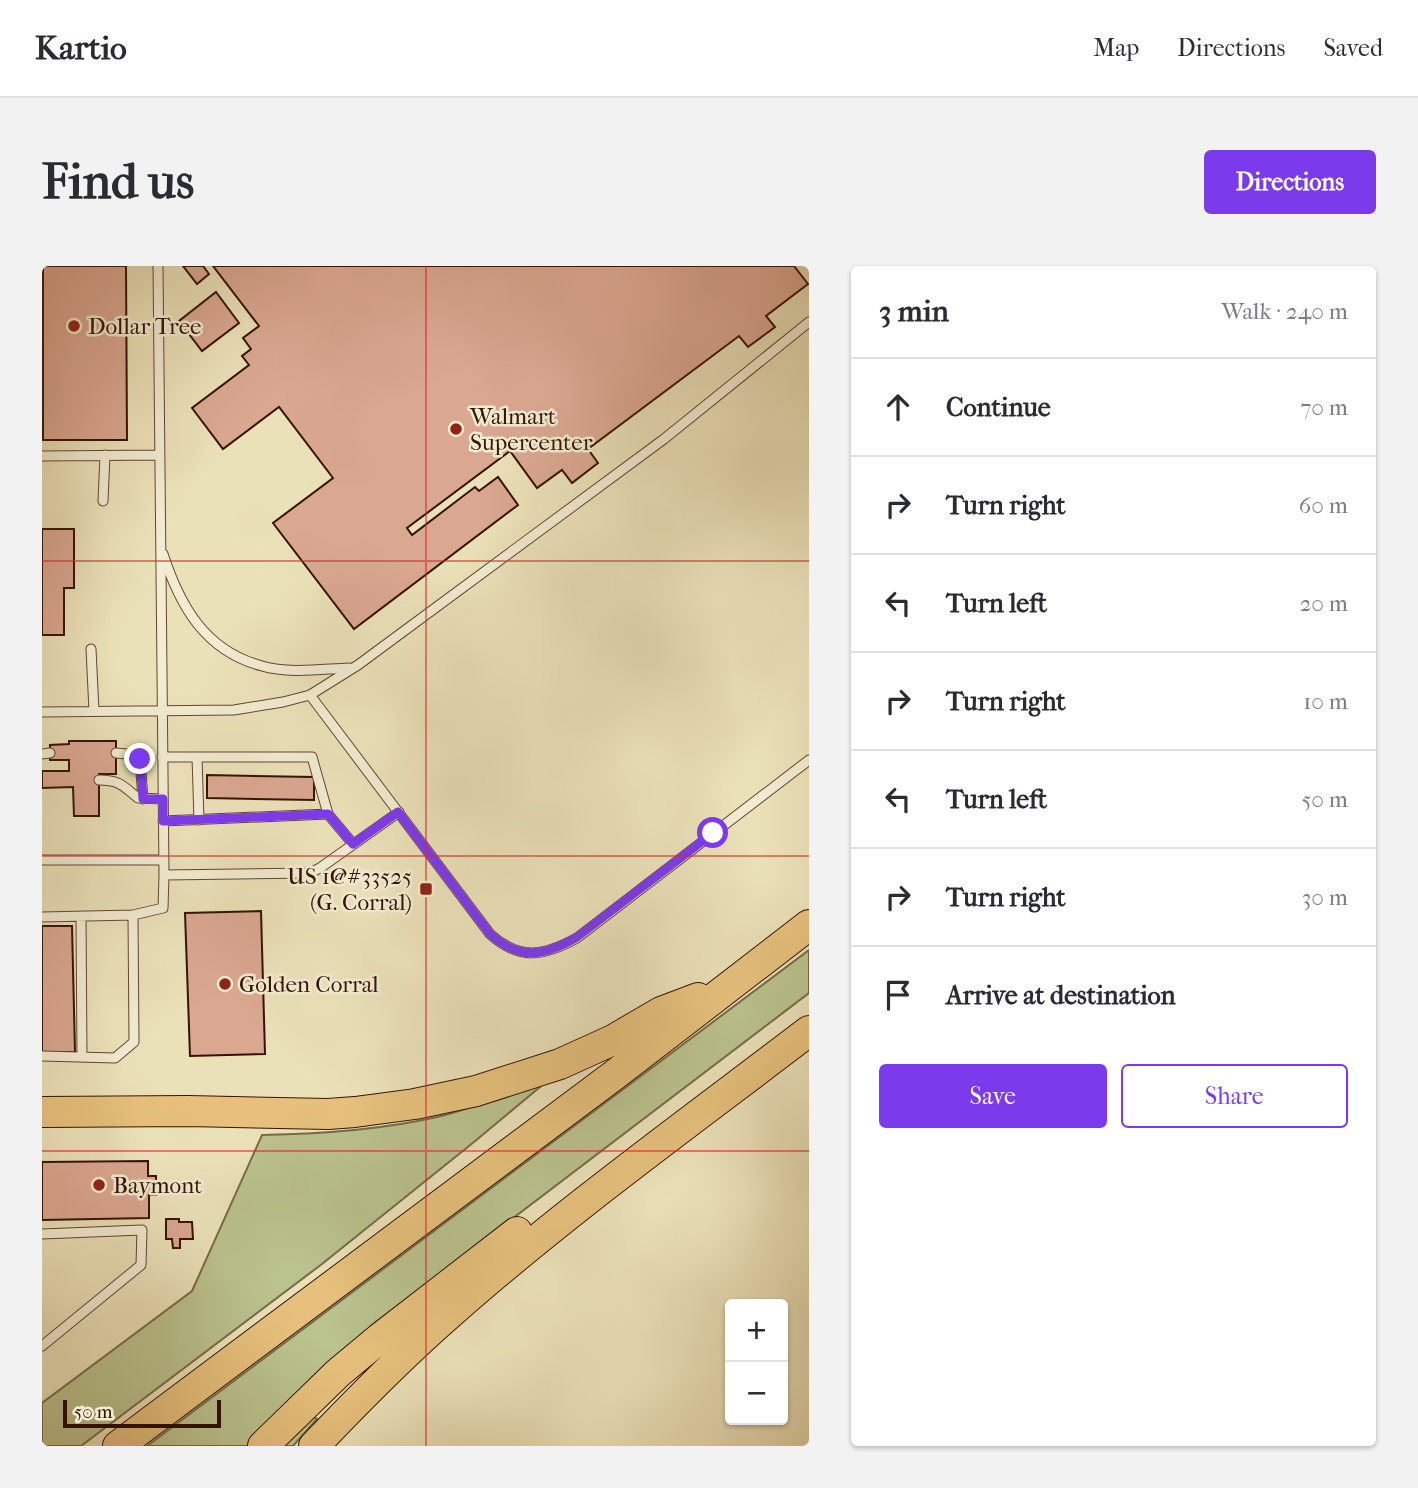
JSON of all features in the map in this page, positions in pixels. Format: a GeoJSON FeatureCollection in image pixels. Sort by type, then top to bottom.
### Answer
{"type":"FeatureCollection","features":[{"type":"Feature","properties":{"kind":"highway"},"geometry":{"type":"LineString","coordinates":[[118,1446],[613,1076],[809,925]]}},
{"type":"Feature","properties":{"kind":"highway"},"geometry":{"type":"LineString","coordinates":[[42,1112],[328,1114],[415,1104],[476,1091],[560,1064],[613,1040],[661,1012],[728,987]]}},
{"type":"Feature","properties":{"kind":"highway"},"geometry":{"type":"LineString","coordinates":[[314,1446],[362,1396],[446,1317],[516,1258],[809,1031]]}},
{"type":"Feature","properties":{"kind":"highway"},"geometry":{"type":"LineString","coordinates":[[263,1446],[338,1373],[458,1276],[533,1220],[594,1195]]}},
{"type":"Feature","properties":{"kind":"lane"},"geometry":{"type":"LineString","coordinates":[[42,917],[133,915],[163,908],[158,266]]}},
{"type":"Feature","properties":{"kind":"lane"},"geometry":{"type":"LineString","coordinates":[[42,712],[234,710],[310,695],[351,668],[664,439],[809,323]]}},
{"type":"Feature","properties":{"kind":"lane"},"geometry":{"type":"LineString","coordinates":[[103,501],[105,455]]}},
{"type":"Feature","properties":{"kind":"lane"},"geometry":{"type":"LineString","coordinates":[[42,456],[159,455]]}},
{"type":"Feature","properties":{"kind":"lane"},"geometry":{"type":"LineString","coordinates":[[160,546],[171,579],[190,615],[212,640],[226,650],[264,667],[351,668]]}},
{"type":"Feature","properties":{"kind":"lane"},"geometry":{"type":"LineString","coordinates":[[91,649],[94,711]]}},
{"type":"Feature","properties":{"kind":"lane"},"geometry":{"type":"LineString","coordinates":[[310,695],[490,934],[508,948],[520,953],[544,952],[577,937],[809,760]]}},
{"type":"Feature","properties":{"kind":"lane"},"geometry":{"type":"LineString","coordinates":[[116,753],[136,754],[140,759],[143,799]]}},
{"type":"Feature","properties":{"kind":"lane"},"geometry":{"type":"LineString","coordinates":[[162,757],[312,757],[328,814],[353,844]]}},
{"type":"Feature","properties":{"kind":"lane"},"geometry":{"type":"LineString","coordinates":[[197,757],[198,820]]}},
{"type":"Feature","properties":{"kind":"lane"},"geometry":{"type":"LineString","coordinates":[[99,780],[121,783],[134,796],[143,799],[163,799]]}},
{"type":"Feature","properties":{"kind":"lane"},"geometry":{"type":"LineString","coordinates":[[164,875],[310,873],[398,812]]}},
{"type":"Feature","properties":{"kind":"lane"},"geometry":{"type":"LineString","coordinates":[[163,821],[328,814]]}},
{"type":"Feature","properties":{"kind":"lane"},"geometry":{"type":"LineString","coordinates":[[42,860],[164,860]]}},
{"type":"Feature","properties":{"kind":"lane"},"geometry":{"type":"LineString","coordinates":[[42,1056],[115,1058],[134,1042],[133,915]]}},
{"type":"Feature","properties":{"kind":"lane"},"geometry":{"type":"LineString","coordinates":[[81,917],[82,1057]]}},
{"type":"Feature","properties":{"kind":"lane"},"geometry":{"type":"LineString","coordinates":[[42,1234],[142,1230],[141,1265],[42,1346]]}},
{"type":"Feature","properties":{"kind":"green space"},"geometry":{"type":"Polygon","coordinates":[[[809,950],[809,993],[491,1235],[252,1446],[147,1446],[809,950]]]}},
{"type":"Feature","properties":{"kind":"green space"},"geometry":{"type":"Polygon","coordinates":[[[538,1083],[540,1087],[322,1264],[81,1446],[42,1446],[42,1403],[192,1291],[262,1135],[350,1130],[416,1121],[462,1110],[538,1083]]]}},
{"type":"Feature","properties":{"kind":"green space"},"geometry":{"type":"Polygon","coordinates":[[[310,1414],[317,1419],[293,1446],[281,1446],[310,1414]]]}},
{"type":"Feature","properties":{"kind":"building"},"geometry":{"type":"Polygon","coordinates":[[[43,266],[126,266],[127,440],[43,440],[43,266]]]}},
{"type":"Feature","properties":{"kind":"building"},"geometry":{"type":"Polygon","coordinates":[[[183,266],[203,266],[209,274],[197,284],[183,266]]]}},
{"type":"Feature","properties":{"kind":"building","name":"Walmart Supercenter"},"geometry":{"type":"Polygon","coordinates":[[[213,266],[794,266],[808,284],[766,316],[775,327],[748,347],[739,336],[588,449],[598,463],[572,483],[562,470],[537,488],[510,451],[407,528],[412,535],[475,487],[479,491],[498,477],[518,505],[354,629],[273,523],[333,478],[279,407],[223,449],[192,408],[249,365],[242,356],[251,349],[243,338],[259,326],[213,266]]]}},
{"type":"Feature","properties":{"kind":"building"},"geometry":{"type":"Polygon","coordinates":[[[216,292],[239,323],[202,351],[179,321],[216,292]]]}},
{"type":"Feature","properties":{"kind":"building"},"geometry":{"type":"Polygon","coordinates":[[[42,529],[74,529],[74,588],[64,588],[64,635],[42,635],[42,529]]]}},
{"type":"Feature","properties":{"kind":"building"},"geometry":{"type":"Polygon","coordinates":[[[69,741],[116,741],[116,774],[99,774],[99,816],[74,816],[73,787],[42,788],[42,771],[69,771],[69,760],[50,760],[50,745],[69,744],[69,741]]]}},
{"type":"Feature","properties":{"kind":"building"},"geometry":{"type":"Polygon","coordinates":[[[207,775],[314,777],[314,800],[207,798],[207,775]]]}},
{"type":"Feature","properties":{"kind":"building","name":"Golden Corral"},"geometry":{"type":"Polygon","coordinates":[[[261,911],[265,1054],[190,1056],[185,913],[261,911]]]}},
{"type":"Feature","properties":{"kind":"building"},"geometry":{"type":"Polygon","coordinates":[[[42,926],[72,926],[75,1052],[42,1053],[42,926]]]}},
{"type":"Feature","properties":{"kind":"building","name":"Baymont"},"geometry":{"type":"Polygon","coordinates":[[[148,1161],[148,1176],[156,1176],[156,1195],[149,1195],[149,1218],[42,1220],[42,1162],[148,1161]]]}},
{"type":"Feature","properties":{"kind":"building"},"geometry":{"type":"Polygon","coordinates":[[[166,1219],[192,1222],[193,1239],[180,1239],[180,1248],[173,1248],[172,1239],[166,1239],[166,1219]]]}},
{"type":"Feature","properties":{"kind":"place","name":"Dollar Tree"},"geometry":{"type":"Point","coordinates":[74,326]}},
{"type":"Feature","properties":{"kind":"place","name":"Walmart Supercenter"},"geometry":{"type":"Point","coordinates":[456,429]}},
{"type":"Feature","properties":{"kind":"place","name":"US 1@#33525 (G. Corral)"},"geometry":{"type":"Point","coordinates":[426,889]}},
{"type":"Feature","properties":{"kind":"place","name":"Golden Corral"},"geometry":{"type":"Point","coordinates":[225,984]}},
{"type":"Feature","properties":{"kind":"place","name":"Baymont"},"geometry":{"type":"Point","coordinates":[99,1185]}},
{"type":"Feature","properties":{"kind":"route"},"geometry":{"type":"LineString","coordinates":[[140,759],[143,799],[163,799],[163,821],[328,814],[353,844],[398,812],[490,934],[508,948],[520,953],[544,952],[577,937],[713,833]]}}]}
